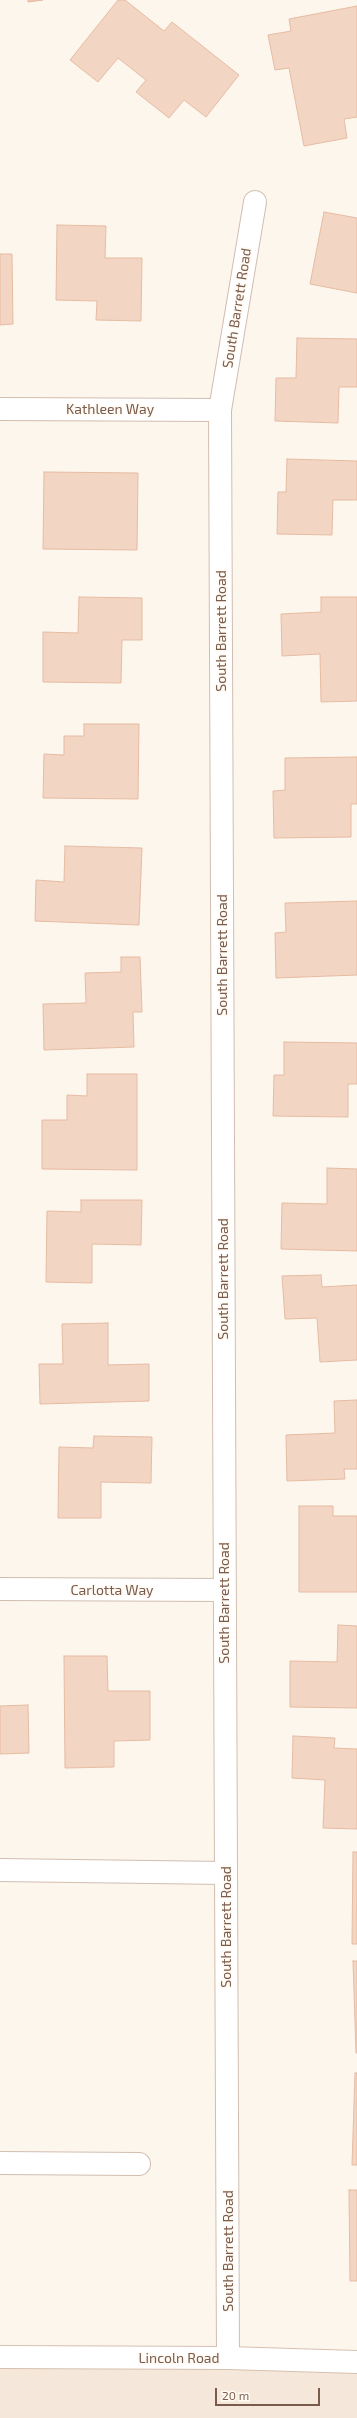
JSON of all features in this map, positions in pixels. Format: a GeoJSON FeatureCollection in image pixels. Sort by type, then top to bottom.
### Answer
{"type":"FeatureCollection","features":[{"type":"Feature","properties":{"kind":"street","name":"South Barrett Road"},"geometry":{"type":"LineString","coordinates":[[228,2358],[220,410],[254,202]]}},
{"type":"Feature","properties":{"kind":"street","name":"Kathleen Way"},"geometry":{"type":"LineString","coordinates":[[0,409],[220,410]]}},
{"type":"Feature","properties":{"kind":"street","name":"Carlotta Way"},"geometry":{"type":"LineString","coordinates":[[0,1589],[224,1590]]}},
{"type":"Feature","properties":{"kind":"street"},"geometry":{"type":"LineString","coordinates":[[0,1870],[225,1873]]}},
{"type":"Feature","properties":{"kind":"street"},"geometry":{"type":"LineString","coordinates":[[0,2163],[138,2164]]}},
{"type":"Feature","properties":{"kind":"street","name":"Lincoln Road"},"geometry":{"type":"LineString","coordinates":[[0,2357],[228,2358],[357,2362]]}},
{"type":"Feature","properties":{"kind":"shaded area"},"geometry":{"type":"Polygon","coordinates":[[[0,2359],[357,2362],[357,2418],[0,2418],[0,2359]]]}},
{"type":"Feature","properties":{"kind":"building"},"geometry":{"type":"Polygon","coordinates":[[[28,0],[43,0],[28,2],[28,0]]]}},
{"type":"Feature","properties":{"kind":"building"},"geometry":{"type":"Polygon","coordinates":[[[118,0],[125,0],[164,31],[172,22],[239,75],[206,117],[184,100],[169,118],[136,92],[146,80],[118,58],[98,82],[70,60],[118,0]]]}},
{"type":"Feature","properties":{"kind":"building"},"geometry":{"type":"Polygon","coordinates":[[[357,6],[357,117],[344,119],[347,138],[304,146],[289,68],[275,70],[268,35],[291,31],[289,19],[357,6]]]}},
{"type":"Feature","properties":{"kind":"building"},"geometry":{"type":"Polygon","coordinates":[[[324,212],[357,218],[357,293],[310,284],[324,212]]]}},
{"type":"Feature","properties":{"kind":"building"},"geometry":{"type":"Polygon","coordinates":[[[57,225],[106,226],[105,258],[142,258],[141,321],[96,320],[97,301],[56,300],[57,225]]]}},
{"type":"Feature","properties":{"kind":"building"},"geometry":{"type":"Polygon","coordinates":[[[0,254],[12,254],[13,324],[0,325],[0,254]]]}},
{"type":"Feature","properties":{"kind":"building"},"geometry":{"type":"Polygon","coordinates":[[[297,338],[357,339],[357,387],[339,387],[338,423],[275,421],[276,378],[296,378],[297,338]]]}},
{"type":"Feature","properties":{"kind":"building"},"geometry":{"type":"Polygon","coordinates":[[[287,459],[357,461],[357,500],[333,500],[332,535],[277,534],[278,492],[286,492],[287,459]]]}},
{"type":"Feature","properties":{"kind":"building"},"geometry":{"type":"Polygon","coordinates":[[[44,472],[138,473],[137,550],[43,549],[44,472]]]}},
{"type":"Feature","properties":{"kind":"building"},"geometry":{"type":"Polygon","coordinates":[[[79,597],[142,598],[142,640],[122,640],[121,683],[43,682],[43,632],[78,633],[79,597]]]}},
{"type":"Feature","properties":{"kind":"building"},"geometry":{"type":"Polygon","coordinates":[[[321,597],[357,597],[357,701],[321,702],[320,654],[282,656],[281,614],[321,612],[321,597]]]}},
{"type":"Feature","properties":{"kind":"building"},"geometry":{"type":"Polygon","coordinates":[[[84,724],[139,724],[138,799],[43,798],[44,754],[64,755],[64,736],[84,736],[84,724]]]}},
{"type":"Feature","properties":{"kind":"building"},"geometry":{"type":"Polygon","coordinates":[[[357,757],[357,804],[351,804],[351,837],[274,838],[273,791],[285,790],[285,758],[357,757]]]}},
{"type":"Feature","properties":{"kind":"building"},"geometry":{"type":"Polygon","coordinates":[[[65,846],[142,848],[139,925],[35,921],[36,880],[64,882],[65,846]]]}},
{"type":"Feature","properties":{"kind":"building"},"geometry":{"type":"Polygon","coordinates":[[[357,901],[357,975],[276,978],[275,933],[286,932],[285,903],[357,901]]]}},
{"type":"Feature","properties":{"kind":"building"},"geometry":{"type":"Polygon","coordinates":[[[121,957],[140,957],[142,1012],[133,1012],[134,1047],[44,1050],[43,1004],[86,1003],[85,973],[121,972],[121,957]]]}},
{"type":"Feature","properties":{"kind":"building"},"geometry":{"type":"Polygon","coordinates":[[[284,1042],[357,1043],[357,1084],[348,1084],[348,1117],[273,1116],[274,1075],[284,1075],[284,1042]]]}},
{"type":"Feature","properties":{"kind":"building"},"geometry":{"type":"Polygon","coordinates":[[[87,1074],[137,1074],[137,1170],[42,1169],[42,1120],[67,1120],[67,1095],[87,1096],[87,1074]]]}},
{"type":"Feature","properties":{"kind":"building"},"geometry":{"type":"Polygon","coordinates":[[[327,1168],[357,1169],[357,1251],[281,1249],[282,1203],[327,1204],[327,1168]]]}},
{"type":"Feature","properties":{"kind":"building"},"geometry":{"type":"Polygon","coordinates":[[[81,1200],[142,1200],[141,1245],[92,1244],[92,1283],[46,1282],[47,1211],[81,1212],[81,1200]]]}},
{"type":"Feature","properties":{"kind":"building"},"geometry":{"type":"Polygon","coordinates":[[[321,1275],[322,1287],[357,1285],[357,1360],[320,1362],[317,1318],[285,1319],[282,1276],[321,1275]]]}},
{"type":"Feature","properties":{"kind":"building"},"geometry":{"type":"Polygon","coordinates":[[[108,1323],[108,1365],[149,1364],[149,1401],[40,1404],[39,1364],[63,1364],[62,1324],[108,1323]]]}},
{"type":"Feature","properties":{"kind":"building"},"geometry":{"type":"Polygon","coordinates":[[[357,1400],[357,1469],[344,1469],[345,1479],[287,1481],[286,1435],[335,1433],[334,1401],[357,1400]]]}},
{"type":"Feature","properties":{"kind":"building"},"geometry":{"type":"Polygon","coordinates":[[[94,1436],[152,1437],[151,1483],[101,1482],[101,1518],[58,1518],[59,1447],[93,1448],[94,1436]]]}},
{"type":"Feature","properties":{"kind":"building"},"geometry":{"type":"Polygon","coordinates":[[[299,1506],[333,1506],[333,1516],[357,1516],[357,1592],[299,1592],[299,1506]]]}},
{"type":"Feature","properties":{"kind":"building"},"geometry":{"type":"Polygon","coordinates":[[[338,1625],[357,1626],[357,1708],[290,1707],[290,1661],[337,1662],[338,1625]]]}},
{"type":"Feature","properties":{"kind":"building"},"geometry":{"type":"Polygon","coordinates":[[[64,1656],[107,1656],[108,1691],[150,1691],[150,1740],[114,1741],[114,1767],[65,1768],[64,1656]]]}},
{"type":"Feature","properties":{"kind":"building"},"geometry":{"type":"Polygon","coordinates":[[[28,1705],[29,1753],[0,1754],[0,1706],[28,1705]]]}},
{"type":"Feature","properties":{"kind":"building"},"geometry":{"type":"Polygon","coordinates":[[[293,1736],[335,1738],[334,1748],[357,1749],[357,1829],[323,1828],[325,1780],[292,1778],[293,1736]]]}},
{"type":"Feature","properties":{"kind":"building"},"geometry":{"type":"Polygon","coordinates":[[[353,1852],[357,1852],[357,1944],[352,1944],[353,1852]]]}},
{"type":"Feature","properties":{"kind":"building"},"geometry":{"type":"Polygon","coordinates":[[[353,1961],[357,1961],[357,2053],[356,2053],[353,1961]]]}},
{"type":"Feature","properties":{"kind":"building"},"geometry":{"type":"Polygon","coordinates":[[[355,2073],[357,2073],[357,2165],[352,2165],[355,2073]]]}},
{"type":"Feature","properties":{"kind":"building"},"geometry":{"type":"Polygon","coordinates":[[[349,2190],[357,2190],[357,2281],[350,2281],[349,2190]]]}}]}
